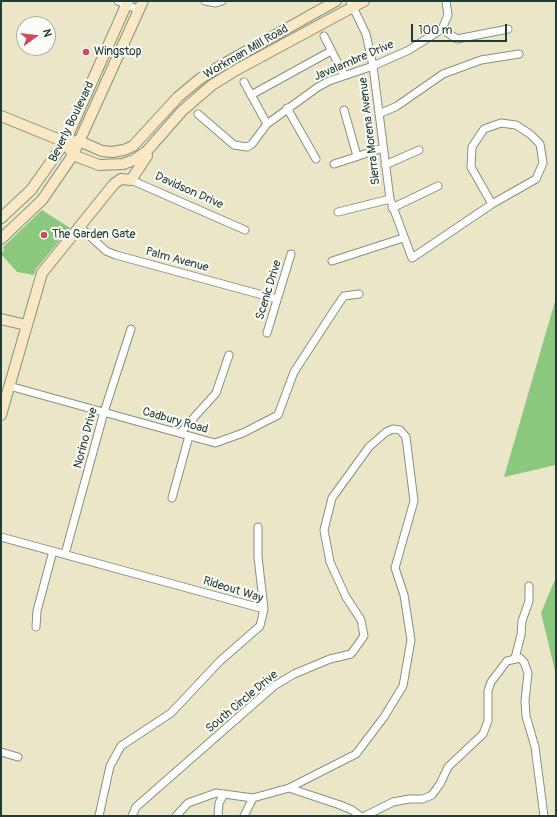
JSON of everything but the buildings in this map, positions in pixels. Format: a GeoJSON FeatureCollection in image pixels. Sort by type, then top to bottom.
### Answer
{"type":"FeatureCollection","features":[{"type":"Feature","properties":{"kind":"main road","name":"Workman Mill Road"},"geometry":{"type":"LineString","coordinates":[[64,142],[79,141],[102,152],[124,150],[133,146],[145,135],[173,102],[187,89],[220,66],[336,1]]}},
{"type":"Feature","properties":{"kind":"main road","name":"Workman Mill Road"},"geometry":{"type":"LineString","coordinates":[[72,155],[93,163],[109,166],[123,164],[146,152],[182,111],[212,85],[238,68],[319,26],[352,4],[364,1]]}},
{"type":"Feature","properties":{"kind":"main road","name":"Beverly Boulevard"},"geometry":{"type":"LineString","coordinates":[[1,218],[31,190],[64,142],[124,2]]}},
{"type":"Feature","properties":{"kind":"main road","name":"Beverly Boulevard"},"geometry":{"type":"LineString","coordinates":[[1,239],[42,200],[72,155],[141,6]]}},
{"type":"Feature","properties":{"kind":"main road"},"geometry":{"type":"LineString","coordinates":[[173,102],[182,111]]}},
{"type":"Feature","properties":{"kind":"main road"},"geometry":{"type":"LineString","coordinates":[[1,116],[64,142],[72,155]]}},
{"type":"Feature","properties":{"kind":"main road"},"geometry":{"type":"LineString","coordinates":[[1,414],[42,273],[79,226],[147,156],[146,152]]}},
{"type":"Feature","properties":{"kind":"main road"},"geometry":{"type":"LineString","coordinates":[[109,166],[122,181]]}},
{"type":"Feature","properties":{"kind":"main road"},"geometry":{"type":"LineString","coordinates":[[1,319],[26,325]]}},
{"type":"Feature","properties":{"kind":"street"},"geometry":{"type":"LineString","coordinates":[[205,1],[216,3],[222,1]]}},
{"type":"Feature","properties":{"kind":"street"},"geometry":{"type":"LineString","coordinates":[[446,1],[448,15],[442,29],[458,39],[508,29]]}},
{"type":"Feature","properties":{"kind":"street"},"geometry":{"type":"LineString","coordinates":[[124,2],[141,6]]}},
{"type":"Feature","properties":{"kind":"street","name":"Sierra Morena Avenue"},"geometry":{"type":"LineString","coordinates":[[352,4],[366,34],[373,66],[385,165],[392,208],[412,258],[492,204]]}},
{"type":"Feature","properties":{"kind":"street","name":"Javalambre Drive"},"geometry":{"type":"LineString","coordinates":[[198,114],[234,145],[242,148],[247,147],[252,144],[267,124],[287,108],[318,87],[344,75],[373,66],[409,50],[442,29]]}},
{"type":"Feature","properties":{"kind":"street"},"geometry":{"type":"LineString","coordinates":[[324,36],[344,75]]}},
{"type":"Feature","properties":{"kind":"street"},"geometry":{"type":"LineString","coordinates":[[251,96],[331,51]]}},
{"type":"Feature","properties":{"kind":"street"},"geometry":{"type":"LineString","coordinates":[[379,114],[397,106],[443,74],[481,60],[520,54]]}},
{"type":"Feature","properties":{"kind":"street"},"geometry":{"type":"LineString","coordinates":[[244,82],[267,124]]}},
{"type":"Feature","properties":{"kind":"street"},"geometry":{"type":"LineString","coordinates":[[287,108],[316,159]]}},
{"type":"Feature","properties":{"kind":"street"},"geometry":{"type":"LineString","coordinates":[[344,110],[357,156]]}},
{"type":"Feature","properties":{"kind":"street"},"geometry":{"type":"LineString","coordinates":[[501,123],[516,125],[530,134],[540,144],[543,163],[536,179],[492,204],[471,167],[472,147],[484,129],[501,123]]}},
{"type":"Feature","properties":{"kind":"street"},"geometry":{"type":"LineString","coordinates":[[334,164],[383,148]]}},
{"type":"Feature","properties":{"kind":"street"},"geometry":{"type":"LineString","coordinates":[[385,165],[419,150]]}},
{"type":"Feature","properties":{"kind":"street","name":"Davidson Drive"},"geometry":{"type":"LineString","coordinates":[[122,181],[245,230]]}},
{"type":"Feature","properties":{"kind":"street"},"geometry":{"type":"LineString","coordinates":[[392,208],[438,186]]}},
{"type":"Feature","properties":{"kind":"street"},"geometry":{"type":"LineString","coordinates":[[338,212],[390,199]]}},
{"type":"Feature","properties":{"kind":"street","name":"Palm Avenue"},"geometry":{"type":"LineString","coordinates":[[79,226],[106,251],[116,255],[277,299]]}},
{"type":"Feature","properties":{"kind":"street"},"geometry":{"type":"LineString","coordinates":[[332,260],[403,238]]}},
{"type":"Feature","properties":{"kind":"street","name":"Scenic Drive"},"geometry":{"type":"LineString","coordinates":[[267,333],[291,254]]}},
{"type":"Feature","properties":{"kind":"street","name":"Cadbury Road"},"geometry":{"type":"LineString","coordinates":[[9,386],[215,443],[243,433],[278,415],[294,372],[337,306],[344,296],[359,294]]}},
{"type":"Feature","properties":{"kind":"street","name":"Norino Drive"},"geometry":{"type":"LineString","coordinates":[[65,554],[104,412],[131,329]]}},
{"type":"Feature","properties":{"kind":"street"},"geometry":{"type":"LineString","coordinates":[[180,433],[216,393],[229,355]]}},
{"type":"Feature","properties":{"kind":"street","name":"South Circle Drive"},"geometry":{"type":"LineString","coordinates":[[132,816],[136,807],[274,686],[294,674],[330,659],[351,654],[364,636],[361,620],[346,597],[330,562],[324,530],[332,498],[370,447],[386,432],[393,428],[400,430],[406,437],[414,501],[395,568],[404,595],[411,640],[403,686],[384,717],[356,754],[289,788]]}},
{"type":"Feature","properties":{"kind":"street"},"geometry":{"type":"LineString","coordinates":[[172,498],[189,436]]}},
{"type":"Feature","properties":{"kind":"street"},"geometry":{"type":"LineString","coordinates":[[258,526],[258,557],[264,609]]}},
{"type":"Feature","properties":{"kind":"street","name":"Rideout Way"},"geometry":{"type":"LineString","coordinates":[[1,537],[264,609],[262,621],[257,630],[220,661],[171,713],[121,746],[110,766],[98,816]]}},
{"type":"Feature","properties":{"kind":"street"},"geometry":{"type":"LineString","coordinates":[[36,627],[37,611],[53,551]]}},
{"type":"Feature","properties":{"kind":"street"},"geometry":{"type":"LineString","coordinates":[[515,658],[520,639],[522,621],[529,601],[529,586]]}},
{"type":"Feature","properties":{"kind":"street"},"geometry":{"type":"LineString","coordinates":[[365,816],[392,802],[409,799],[423,799],[432,795],[440,784],[448,767],[483,734],[488,721],[488,691],[491,682],[507,662],[515,658],[520,658],[524,662],[528,673],[525,701],[526,716],[535,747],[544,816]]}},
{"type":"Feature","properties":{"kind":"street"},"geometry":{"type":"LineString","coordinates":[[1,752],[18,757]]}},
{"type":"Feature","properties":{"kind":"street"},"geometry":{"type":"LineString","coordinates":[[176,816],[188,803],[216,793],[253,798],[289,788],[340,804],[360,816]]}},
{"type":"Feature","properties":{"kind":"street"},"geometry":{"type":"LineString","coordinates":[[218,816],[219,803],[224,794]]}},
{"type":"Feature","properties":{"kind":"street"},"geometry":{"type":"LineString","coordinates":[[244,816],[253,798]]}},
{"type":"Feature","properties":{"kind":"green space"},"geometry":{"type":"Polygon","coordinates":[[[42,210],[70,228],[36,269],[34,275],[17,272],[1,254],[4,250],[3,247],[42,210]]]}},
{"type":"Feature","properties":{"kind":"green space"},"geometry":{"type":"Polygon","coordinates":[[[556,298],[556,465],[504,477],[556,298]]]}},
{"type":"Feature","properties":{"kind":"green space"},"geometry":{"type":"Polygon","coordinates":[[[556,577],[556,675],[541,613],[556,577]]]}},
{"type":"Feature","properties":{"kind":"place","name":"Wingstop"},"geometry":{"type":"Point","coordinates":[86,52]}},
{"type":"Feature","properties":{"kind":"place","name":"The Garden Gate"},"geometry":{"type":"Point","coordinates":[44,235]}}]}
